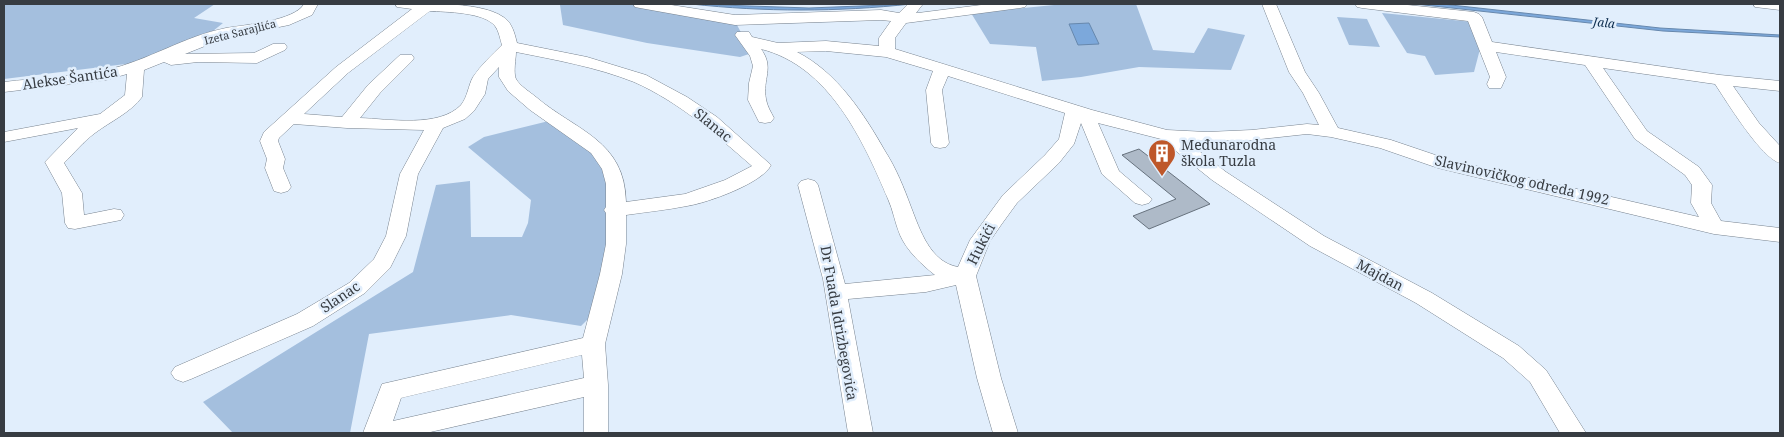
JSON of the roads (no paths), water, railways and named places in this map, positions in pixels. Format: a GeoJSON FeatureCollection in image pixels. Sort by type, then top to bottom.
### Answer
{"type":"FeatureCollection","features":[{"type":"Feature","properties":{"kind":"street","name":"Izeta Sarajlića"},"geometry":{"type":"LineString","coordinates":[[143,65],[221,34],[284,22],[307,12],[311,4]]}},
{"type":"Feature","properties":{"kind":"street"},"geometry":{"type":"LineString","coordinates":[[402,4],[426,7],[484,8],[503,24],[509,48],[507,76],[514,87],[536,106],[598,150],[606,159],[616,184],[614,210],[616,244],[611,274],[593,344],[596,385],[596,433]]}},
{"type":"Feature","properties":{"kind":"street"},"geometry":{"type":"LineString","coordinates":[[640,4],[735,20],[882,15],[909,11],[918,18],[1020,4]]}},
{"type":"Feature","properties":{"kind":"street"},"geometry":{"type":"LineString","coordinates":[[1269,4],[1297,72],[1311,93],[1331,132]]}},
{"type":"Feature","properties":{"kind":"street"},"geometry":{"type":"LineString","coordinates":[[1362,4],[1474,17],[1498,77],[1495,84]]}},
{"type":"Feature","properties":{"kind":"street"},"geometry":{"type":"LineString","coordinates":[[1760,4],[1780,6]]}},
{"type":"Feature","properties":{"kind":"street"},"geometry":{"type":"LineString","coordinates":[[281,187],[274,168],[276,159],[269,141],[270,136],[342,70],[426,7]]}},
{"type":"Feature","properties":{"kind":"street"},"geometry":{"type":"LineString","coordinates":[[888,52],[885,45],[888,36],[909,11]]}},
{"type":"Feature","properties":{"kind":"street"},"geometry":{"type":"LineString","coordinates":[[735,20],[745,40],[758,56],[761,66],[757,83],[757,100],[765,118]]}},
{"type":"Feature","properties":{"kind":"street"},"geometry":{"type":"LineString","coordinates":[[745,40],[776,48],[803,61],[827,81],[845,102],[877,152],[901,206],[911,236],[928,259],[945,272],[965,276]]}},
{"type":"Feature","properties":{"kind":"street"},"geometry":{"type":"LineString","coordinates":[[776,48],[826,46],[888,52],[1080,112],[1112,174],[1142,199]]}},
{"type":"Feature","properties":{"kind":"street"},"geometry":{"type":"LineString","coordinates":[[1486,46],[1720,80],[1780,86]]}},
{"type":"Feature","properties":{"kind":"street"},"geometry":{"type":"LineString","coordinates":[[114,215],[75,223],[72,194],[54,162],[87,130],[121,108],[133,96],[143,65],[198,57],[257,58],[279,47]]}},
{"type":"Feature","properties":{"kind":"street"},"geometry":{"type":"LineString","coordinates":[[290,118],[347,123],[436,125],[459,115],[468,107],[476,94],[480,79],[509,48]]}},
{"type":"Feature","properties":{"kind":"street","name":"Slanac"},"geometry":{"type":"LineString","coordinates":[[509,48],[581,60],[640,79],[681,101],[711,121],[762,165],[760,169],[746,177],[700,197],[660,206],[614,210]]}},
{"type":"Feature","properties":{"kind":"street"},"geometry":{"type":"LineString","coordinates":[[347,123],[374,89],[406,58]]}},
{"type":"Feature","properties":{"kind":"street"},"geometry":{"type":"LineString","coordinates":[[1590,61],[1641,135],[1692,171],[1702,185],[1701,203],[1714,227]]}},
{"type":"Feature","properties":{"kind":"street","name":"Alekse Šantića"},"geometry":{"type":"LineString","coordinates":[[4,87],[106,75],[143,65]]}},
{"type":"Feature","properties":{"kind":"street"},"geometry":{"type":"LineString","coordinates":[[940,143],[934,90],[942,68]]}},
{"type":"Feature","properties":{"kind":"street"},"geometry":{"type":"LineString","coordinates":[[1720,80],[1780,157]]}},
{"type":"Feature","properties":{"kind":"street","name":"Slavinovičkog odreda 1992"},"geometry":{"type":"LineString","coordinates":[[1080,112],[1167,135],[1207,137],[1252,135],[1307,129],[1331,132],[1385,144],[1445,164],[1714,227],[1780,236]]}},
{"type":"Feature","properties":{"kind":"street","name":"Hukići"},"geometry":{"type":"LineString","coordinates":[[1007,433],[989,378],[965,276],[980,240],[994,220],[1010,198],[1052,159],[1068,140],[1072,125],[1080,112]]}},
{"type":"Feature","properties":{"kind":"street"},"geometry":{"type":"LineString","coordinates":[[4,137],[104,118]]}},
{"type":"Feature","properties":{"kind":"street","name":"Slanac"},"geometry":{"type":"LineString","coordinates":[[183,373],[305,320],[357,288],[383,263],[396,236],[409,174],[436,125]]}},
{"type":"Feature","properties":{"kind":"street","name":"Majdan"},"geometry":{"type":"LineString","coordinates":[[1167,135],[1219,176],[1317,241],[1424,298],[1511,352],[1538,376],[1573,433]]}},
{"type":"Feature","properties":{"kind":"street","name":"Dr Fuada Idrizbegovića"},"geometry":{"type":"LineString","coordinates":[[808,185],[824,236],[836,292],[851,391],[860,433]]}},
{"type":"Feature","properties":{"kind":"street"},"geometry":{"type":"LineString","coordinates":[[836,292],[926,285],[965,276]]}},
{"type":"Feature","properties":{"kind":"street"},"geometry":{"type":"LineString","coordinates":[[376,433],[390,391],[593,344]]}},
{"type":"Feature","properties":{"kind":"street"},"geometry":{"type":"LineString","coordinates":[[383,433],[596,385]]}},
{"type":"Feature","properties":{"kind":"water"},"geometry":{"type":"Polygon","coordinates":[[[691,4],[809,8],[911,4],[801,10],[691,4]]]}},
{"type":"Feature","properties":{"kind":"water","name":"Jala"},"geometry":{"type":"Polygon","coordinates":[[[1415,4],[1442,4],[1660,28],[1780,35],[1780,37],[1663,31],[1415,4]]]}},
{"type":"Feature","properties":{"kind":"water"},"geometry":{"type":"Polygon","coordinates":[[[1089,23],[1099,44],[1078,45],[1069,24],[1089,23]]]}},
{"type":"Feature","properties":{"kind":"place","name":"Međunarodna škola Tuzla"},"geometry":{"type":"Point","coordinates":[1162,177]}}]}
